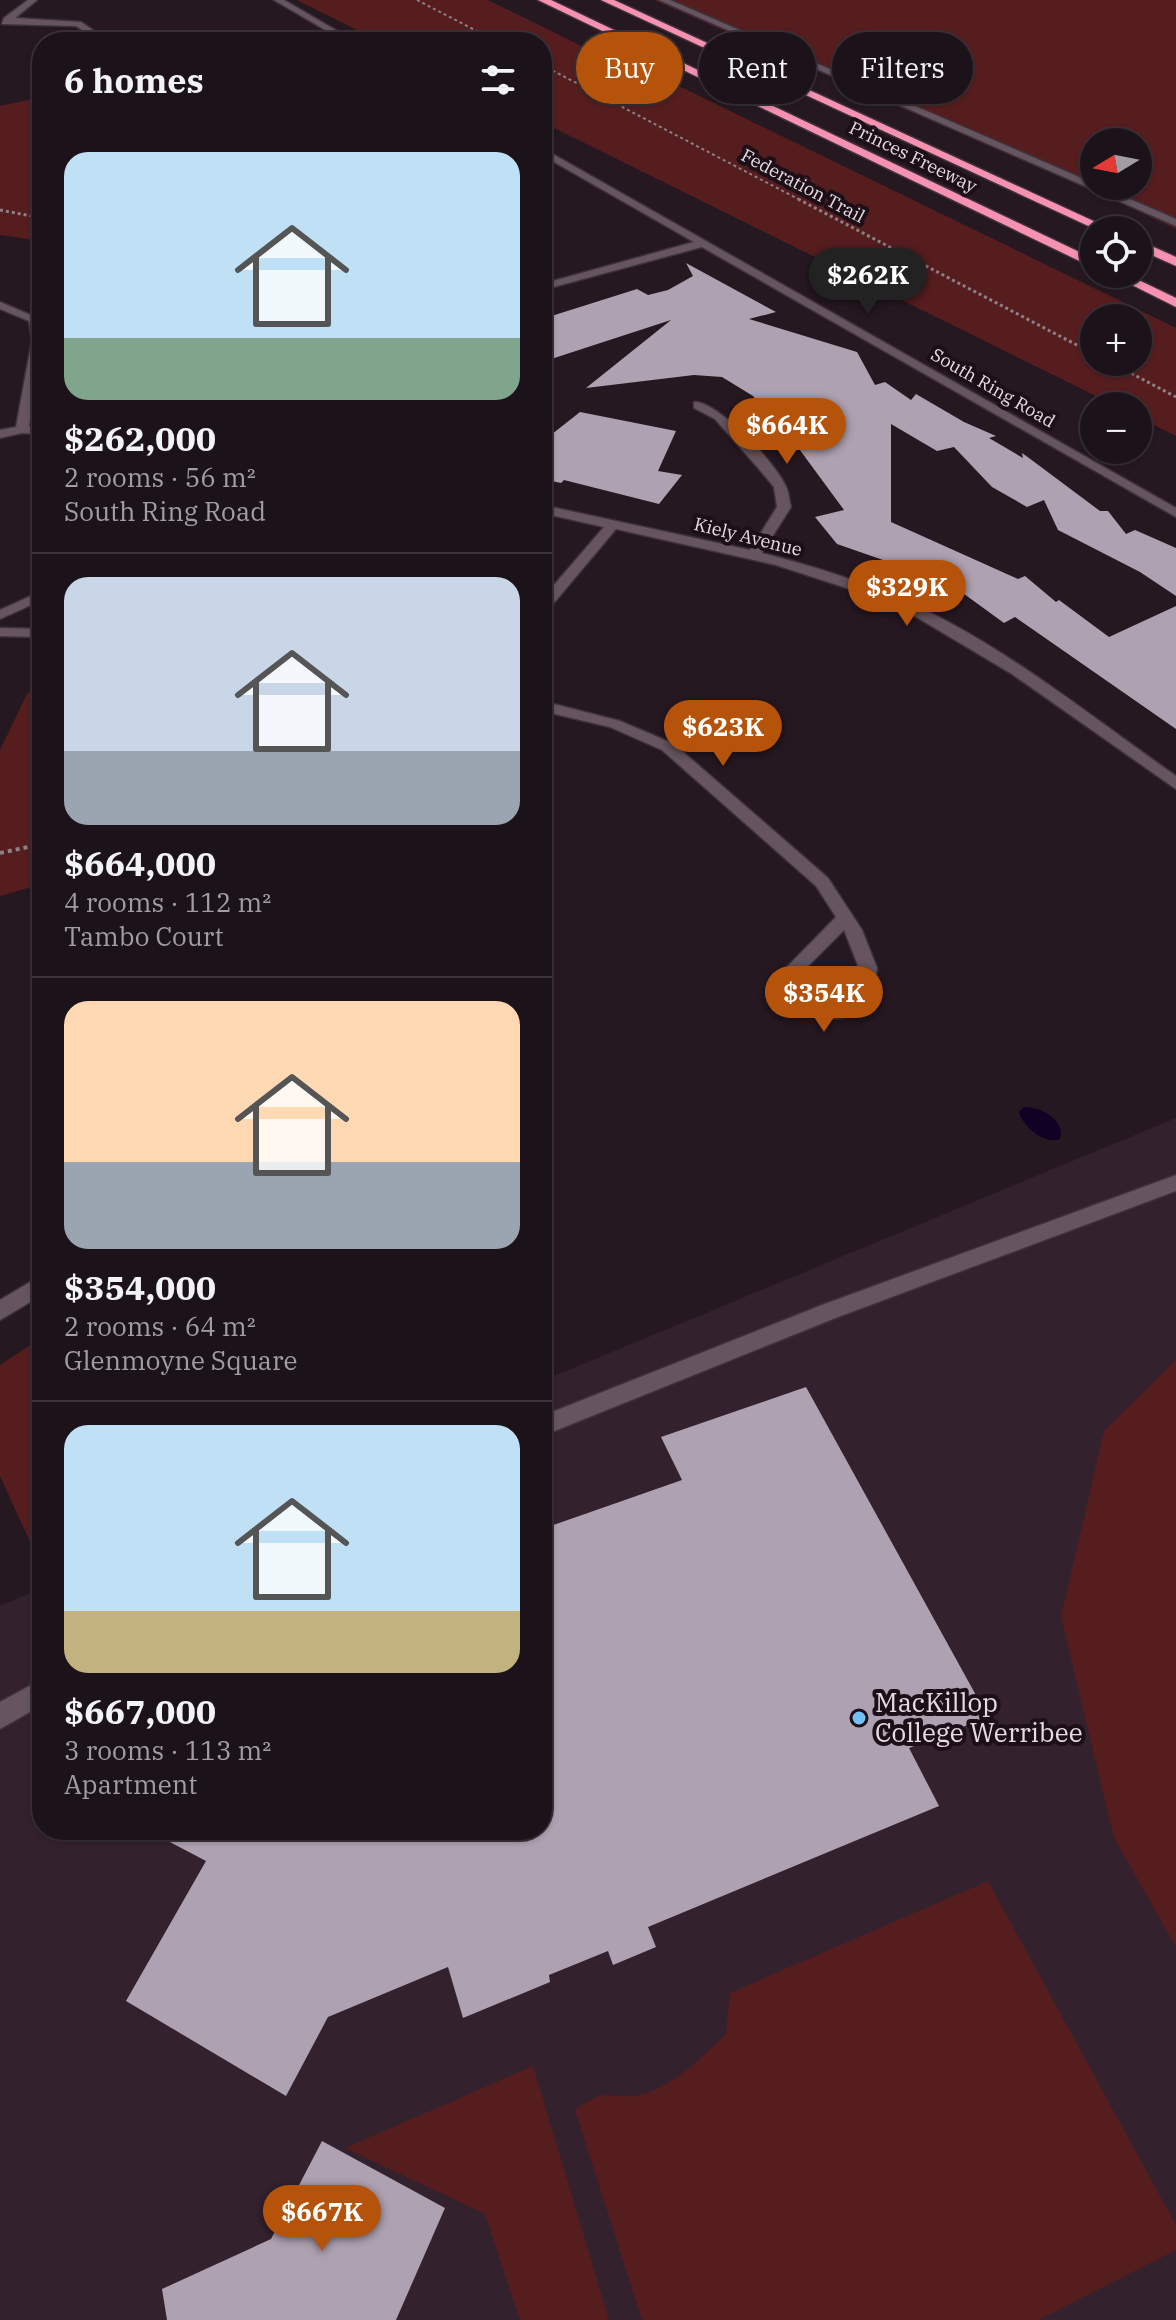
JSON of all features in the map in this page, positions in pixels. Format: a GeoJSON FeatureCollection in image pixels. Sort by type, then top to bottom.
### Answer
{"type":"FeatureCollection","features":[{"type":"Feature","properties":{"kind":"highway"},"geometry":{"type":"LineString","coordinates":[[529,0],[601,28]]}},
{"type":"Feature","properties":{"kind":"highway","name":"Princes Freeway"},"geometry":{"type":"LineString","coordinates":[[543,0],[1080,257]]}},
{"type":"Feature","properties":{"kind":"highway","name":"Princes Freeway"},"geometry":{"type":"LineString","coordinates":[[606,0],[1080,218]]}},
{"type":"Feature","properties":{"kind":"highway"},"geometry":{"type":"LineString","coordinates":[[1152,251],[1176,262]]}},
{"type":"Feature","properties":{"kind":"highway"},"geometry":{"type":"LineString","coordinates":[[1145,288],[1176,303]]}},
{"type":"Feature","properties":{"kind":"street"},"geometry":{"type":"LineString","coordinates":[[4,23],[33,0]]}},
{"type":"Feature","properties":{"kind":"street"},"geometry":{"type":"LineString","coordinates":[[278,0],[334,32]]}},
{"type":"Feature","properties":{"kind":"street"},"geometry":{"type":"LineString","coordinates":[[663,0],[1176,223]]}},
{"type":"Feature","properties":{"kind":"street"},"geometry":{"type":"LineString","coordinates":[[4,23],[78,24],[90,32]]}},
{"type":"Feature","properties":{"kind":"street","name":"South Ring Road"},"geometry":{"type":"LineString","coordinates":[[552,157],[1176,513]]}},
{"type":"Feature","properties":{"kind":"street"},"geometry":{"type":"LineString","coordinates":[[552,166],[563,163]]}},
{"type":"Feature","properties":{"kind":"street"},"geometry":{"type":"LineString","coordinates":[[552,284],[704,243]]}},
{"type":"Feature","properties":{"kind":"street"},"geometry":{"type":"LineString","coordinates":[[0,305],[32,316]]}},
{"type":"Feature","properties":{"kind":"street"},"geometry":{"type":"LineString","coordinates":[[22,429],[32,373]]}},
{"type":"Feature","properties":{"kind":"street"},"geometry":{"type":"LineString","coordinates":[[698,405],[719,416],[780,487],[784,507],[754,555]]}},
{"type":"Feature","properties":{"kind":"street"},"geometry":{"type":"LineString","coordinates":[[0,434],[32,430]]}},
{"type":"Feature","properties":{"kind":"street","name":"Kiely Avenue"},"geometry":{"type":"LineString","coordinates":[[552,511],[754,555],[835,579],[917,611],[984,650],[1176,784]]}},
{"type":"Feature","properties":{"kind":"street"},"geometry":{"type":"LineString","coordinates":[[552,596],[612,526]]}},
{"type":"Feature","properties":{"kind":"street"},"geometry":{"type":"LineString","coordinates":[[0,615],[32,600]]}},
{"type":"Feature","properties":{"kind":"street"},"geometry":{"type":"LineString","coordinates":[[0,632],[32,633]]}},
{"type":"Feature","properties":{"kind":"street"},"geometry":{"type":"LineString","coordinates":[[552,708],[615,724],[668,747],[822,882],[845,918],[868,968],[866,997],[846,1012],[829,1014],[817,1010],[804,997],[796,980],[796,967],[845,918]]}},
{"type":"Feature","properties":{"kind":"street"},"geometry":{"type":"LineString","coordinates":[[552,1422],[830,1311],[1176,1183]]}},
{"type":"Feature","properties":{"kind":"street"},"geometry":{"type":"LineString","coordinates":[[0,1311],[32,1290]]}},
{"type":"Feature","properties":{"kind":"street"},"geometry":{"type":"LineString","coordinates":[[0,1716],[32,1697]]}},
{"type":"Feature","properties":{"kind":"path"},"geometry":{"type":"LineString","coordinates":[[417,0],[479,32]]}},
{"type":"Feature","properties":{"kind":"path","name":"Federation Trail"},"geometry":{"type":"LineString","coordinates":[[552,70],[1080,347]]}},
{"type":"Feature","properties":{"kind":"path"},"geometry":{"type":"LineString","coordinates":[[0,210],[32,216]]}},
{"type":"Feature","properties":{"kind":"path"},"geometry":{"type":"LineString","coordinates":[[1136,376],[1176,397]]}},
{"type":"Feature","properties":{"kind":"path"},"geometry":{"type":"LineString","coordinates":[[0,853],[32,846]]}},
{"type":"Feature","properties":{"kind":"shaded area"},"geometry":{"type":"Polygon","coordinates":[[[297,0],[488,0],[576,43],[576,104],[683,104],[683,88],[699,96],[699,104],[716,104],[1080,281],[1080,288],[1094,288],[1127,304],[1080,304],[1080,376],[1152,376],[1152,316],[1176,328],[1176,436],[1152,424],[1152,392],[1088,392],[552,127],[552,32],[361,32],[297,0]]]}},
{"type":"Feature","properties":{"kind":"shaded area"},"geometry":{"type":"Polygon","coordinates":[[[654,0],[1176,0],[1176,229],[1114,200],[1152,200],[1152,128],[1080,128],[1080,185],[893,104],[973,104],[973,32],[832,32],[832,77],[816,71],[816,32],[728,32],[654,0]]]}},
{"type":"Feature","properties":{"kind":"shaded area"},"geometry":{"type":"Polygon","coordinates":[[[32,99],[32,240],[0,235],[0,106],[32,99]]]}},
{"type":"Feature","properties":{"kind":"shaded area"},"geometry":{"type":"Polygon","coordinates":[[[28,692],[32,693],[32,887],[0,896],[0,750],[28,692]]]}},
{"type":"Feature","properties":{"kind":"shaded area"},"geometry":{"type":"Polygon","coordinates":[[[1024,1107],[1038,1109],[1051,1116],[1059,1126],[1060,1139],[1042,1138],[1032,1131],[1020,1116],[1019,1112],[1024,1107]]]}},
{"type":"Feature","properties":{"kind":"shaded area","name":"MacKillop College Werribee"},"geometry":{"type":"Polygon","coordinates":[[[1176,1118],[1176,2320],[0,2320],[0,1606],[32,1592],[32,1840],[552,1840],[552,1377],[1176,1118]]]}},
{"type":"Feature","properties":{"kind":"shaded area"},"geometry":{"type":"Polygon","coordinates":[[[32,1344],[32,1546],[0,1476],[0,1365],[32,1344]]]}},
{"type":"Feature","properties":{"kind":"shaded area"},"geometry":{"type":"Polygon","coordinates":[[[1176,1360],[1176,1947],[1114,1838],[1061,1617],[1104,1431],[1176,1360]]]}},
{"type":"Feature","properties":{"kind":"shaded area"},"geometry":{"type":"Polygon","coordinates":[[[988,1881],[1176,2225],[1176,2250],[1038,2320],[642,2320],[575,2110],[602,2095],[628,2096],[651,2092],[686,2070],[726,2034],[730,1993],[988,1881]]]}},
{"type":"Feature","properties":{"kind":"shaded area"},"geometry":{"type":"Polygon","coordinates":[[[533,2066],[609,2320],[520,2320],[485,2214],[345,2148],[533,2066]]]}},
{"type":"Feature","properties":{"kind":"building"},"geometry":{"type":"Polygon","coordinates":[[[686,263],[776,312],[749,319],[857,352],[875,385],[885,382],[911,400],[916,394],[964,422],[996,436],[989,438],[1023,458],[1022,453],[1100,511],[1108,511],[1126,534],[1135,530],[1176,548],[1176,596],[1140,572],[1058,530],[1044,500],[1027,507],[992,487],[954,447],[937,451],[891,424],[891,522],[1018,579],[1025,576],[1056,602],[1059,600],[1109,637],[1176,606],[1176,729],[1015,617],[1004,623],[949,583],[837,544],[815,517],[844,510],[794,442],[753,396],[722,377],[694,375],[586,388],[671,320],[552,359],[552,316],[637,289],[648,295],[668,290],[693,276],[686,263]]]}},
{"type":"Feature","properties":{"kind":"building"},"geometry":{"type":"Polygon","coordinates":[[[580,412],[676,431],[658,471],[682,475],[659,504],[564,480],[561,483],[552,481],[552,434],[580,412]]]}},
{"type":"Feature","properties":{"kind":"building"},"geometry":{"type":"Polygon","coordinates":[[[806,1387],[988,1717],[909,1748],[939,1806],[648,1927],[656,1947],[613,1965],[608,1951],[549,1975],[550,1982],[463,2018],[448,1967],[328,2017],[286,2096],[126,2001],[206,1861],[166,1840],[552,1840],[552,1526],[682,1480],[661,1437],[806,1387]]]}},
{"type":"Feature","properties":{"kind":"building"},"geometry":{"type":"Polygon","coordinates":[[[322,2141],[445,2208],[396,2320],[167,2320],[162,2289],[271,2239],[322,2141]]]}},
{"type":"Feature","properties":{"kind":"place","name":"MacKillop College Werribee"},"geometry":{"type":"Point","coordinates":[859,1718]}}]}
